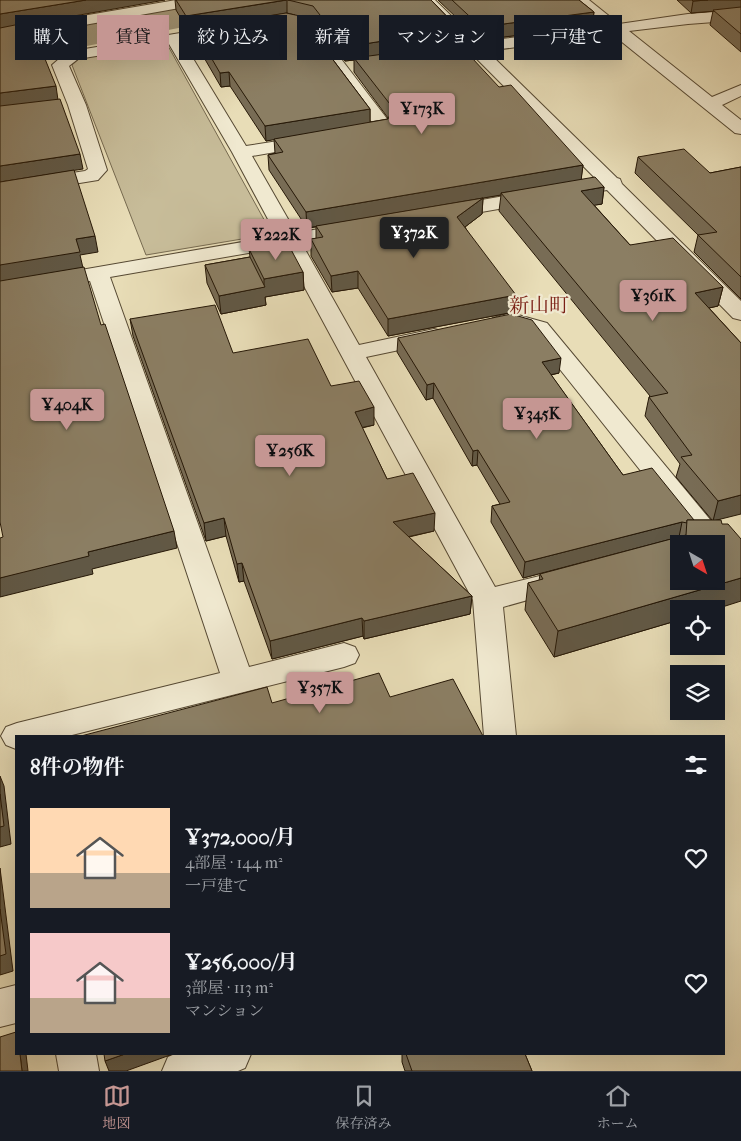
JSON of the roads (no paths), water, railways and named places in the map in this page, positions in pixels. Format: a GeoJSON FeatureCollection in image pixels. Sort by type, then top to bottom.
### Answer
{"type":"FeatureCollection","features":[{"type":"Feature","properties":{"kind":"street"},"geometry":{"type":"LineString","coordinates":[[0,21],[5,34],[140,5],[202,0]]}},
{"type":"Feature","properties":{"kind":"street"},"geometry":{"type":"LineString","coordinates":[[427,0],[443,15]]}},
{"type":"Feature","properties":{"kind":"street"},"geometry":{"type":"LineString","coordinates":[[580,0],[598,15]]}},
{"type":"Feature","properties":{"kind":"street"},"geometry":{"type":"LineString","coordinates":[[622,28],[741,15]]}},
{"type":"Feature","properties":{"kind":"street"},"geometry":{"type":"LineString","coordinates":[[0,190],[91,176],[98,170],[77,105],[60,65],[73,55],[287,20],[306,24],[382,124],[380,130],[241,152]]}},
{"type":"Feature","properties":{"kind":"street"},"geometry":{"type":"LineString","coordinates":[[622,35],[741,129]]}},
{"type":"Feature","properties":{"kind":"street"},"geometry":{"type":"LineString","coordinates":[[173,38],[241,152],[488,600],[500,735]]}},
{"type":"Feature","properties":{"kind":"street"},"geometry":{"type":"LineString","coordinates":[[489,60],[741,313]]}},
{"type":"Feature","properties":{"kind":"street"},"geometry":{"type":"LineString","coordinates":[[341,68],[360,65]]}},
{"type":"Feature","properties":{"kind":"street"},"geometry":{"type":"LineString","coordinates":[[710,104],[741,90]]}},
{"type":"Feature","properties":{"kind":"street"},"geometry":{"type":"LineString","coordinates":[[58,108],[77,105]]}},
{"type":"Feature","properties":{"kind":"street"},"geometry":{"type":"LineString","coordinates":[[426,216],[613,183]]}},
{"type":"Feature","properties":{"kind":"street"},"geometry":{"type":"LineString","coordinates":[[0,290],[376,224]]}},
{"type":"Feature","properties":{"kind":"street"},"geometry":{"type":"LineString","coordinates":[[98,273],[238,680]]}},
{"type":"Feature","properties":{"kind":"street"},"geometry":{"type":"LineString","coordinates":[[483,326],[511,320],[539,328],[711,535]]}},
{"type":"Feature","properties":{"kind":"street"},"geometry":{"type":"LineString","coordinates":[[351,353],[455,332]]}},
{"type":"Feature","properties":{"kind":"street"},"geometry":{"type":"LineString","coordinates":[[488,600],[593,572]]}},
{"type":"Feature","properties":{"kind":"street"},"geometry":{"type":"LineString","coordinates":[[26,735],[238,680],[344,655]]}},
{"type":"Feature","properties":{"kind":"street"},"geometry":{"type":"LineString","coordinates":[[0,1008],[15,1004]]}},
{"type":"Feature","properties":{"kind":"street"},"geometry":{"type":"LineString","coordinates":[[76,1055],[79,1071]]}},
{"type":"Feature","properties":{"kind":"street"},"geometry":{"type":"LineString","coordinates":[[182,1071],[228,1055]]}},
{"type":"Feature","properties":{"kind":"waterway"},"geometry":{"type":"LineString","coordinates":[[0,51],[204,12],[288,0]]}},
{"type":"Feature","properties":{"kind":"district","name":"新山町"},"geometry":{"type":"Point","coordinates":[539,305]}}]}
